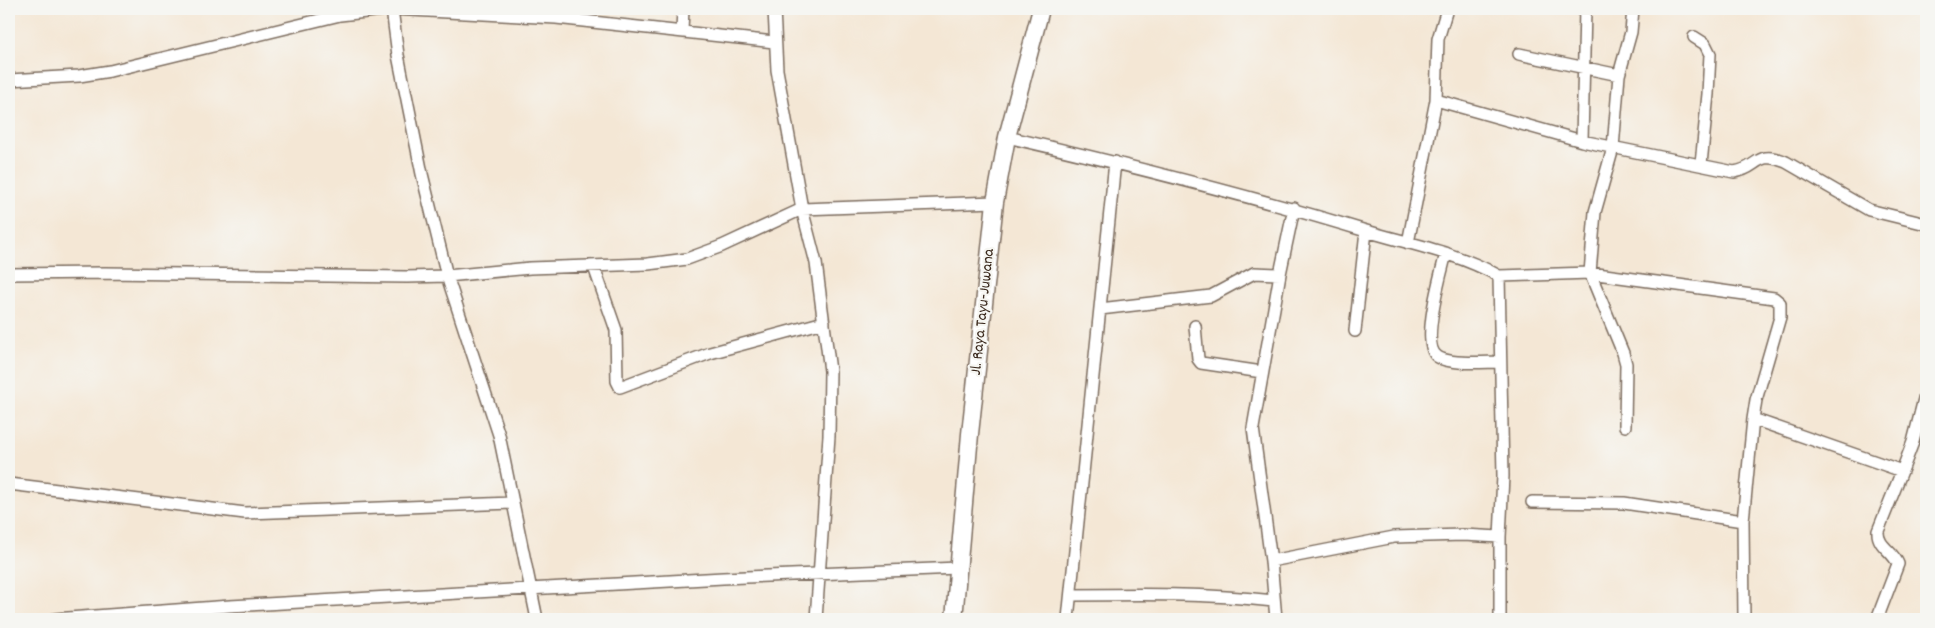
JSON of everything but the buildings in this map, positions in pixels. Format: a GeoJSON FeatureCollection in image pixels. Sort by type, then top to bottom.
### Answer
{"type":"FeatureCollection","features":[{"type":"Feature","properties":{"kind":"main road","name":"Jl. Raya Tayu-Juwana"},"geometry":{"type":"LineString","coordinates":[[954,619],[995,202],[1007,136],[1041,9]]}},
{"type":"Feature","properties":{"kind":"street"},"geometry":{"type":"LineString","coordinates":[[392,9],[398,55],[422,174],[447,276],[499,435],[538,619]]}},
{"type":"Feature","properties":{"kind":"street"},"geometry":{"type":"LineString","coordinates":[[9,80],[79,76],[110,71],[340,15],[392,9],[556,18],[774,42]]}},
{"type":"Feature","properties":{"kind":"street"},"geometry":{"type":"LineString","coordinates":[[682,31],[683,9]]}},
{"type":"Feature","properties":{"kind":"street"},"geometry":{"type":"LineString","coordinates":[[774,9],[774,42],[777,70],[802,209],[816,263],[830,371],[829,436],[816,619]]}},
{"type":"Feature","properties":{"kind":"street"},"geometry":{"type":"LineString","coordinates":[[1408,243],[1436,100],[1438,39],[1447,9]]}},
{"type":"Feature","properties":{"kind":"street"},"geometry":{"type":"LineString","coordinates":[[1582,141],[1585,9]]}},
{"type":"Feature","properties":{"kind":"street"},"geometry":{"type":"LineString","coordinates":[[1625,426],[1626,364],[1590,273],[1595,212],[1613,148],[1619,75],[1631,32],[1633,9]]}},
{"type":"Feature","properties":{"kind":"street"},"geometry":{"type":"LineString","coordinates":[[1694,37],[1705,44],[1710,54],[1701,164]]}},
{"type":"Feature","properties":{"kind":"street"},"geometry":{"type":"LineString","coordinates":[[1519,54],[1619,75]]}},
{"type":"Feature","properties":{"kind":"street"},"geometry":{"type":"LineString","coordinates":[[1436,100],[1582,141],[1734,172],[1745,169],[1762,157],[1772,157],[1794,166],[1869,210],[1926,224]]}},
{"type":"Feature","properties":{"kind":"street"},"geometry":{"type":"LineString","coordinates":[[1007,136],[1294,208],[1366,231],[1446,253],[1499,276],[1590,273],[1774,298],[1780,303],[1780,318],[1756,400],[1743,521],[1744,619]]}},
{"type":"Feature","properties":{"kind":"street"},"geometry":{"type":"LineString","coordinates":[[1068,619],[1115,162]]}},
{"type":"Feature","properties":{"kind":"street"},"geometry":{"type":"LineString","coordinates":[[9,274],[447,276],[530,268],[648,264],[687,259],[722,246],[802,209],[995,202]]}},
{"type":"Feature","properties":{"kind":"street"},"geometry":{"type":"LineString","coordinates":[[1276,619],[1272,561],[1253,428],[1280,274],[1294,208]]}},
{"type":"Feature","properties":{"kind":"street"},"geometry":{"type":"LineString","coordinates":[[1355,331],[1366,231]]}},
{"type":"Feature","properties":{"kind":"street"},"geometry":{"type":"LineString","coordinates":[[1446,253],[1431,318],[1430,340],[1432,352],[1438,358],[1449,360],[1499,362]]}},
{"type":"Feature","properties":{"kind":"street"},"geometry":{"type":"LineString","coordinates":[[594,267],[616,330],[617,381],[620,387],[710,353],[824,322]]}},
{"type":"Feature","properties":{"kind":"street"},"geometry":{"type":"LineString","coordinates":[[1100,309],[1210,296],[1254,273],[1280,274]]}},
{"type":"Feature","properties":{"kind":"street"},"geometry":{"type":"LineString","coordinates":[[1499,276],[1499,362],[1503,476],[1500,537],[1500,619]]}},
{"type":"Feature","properties":{"kind":"street"},"geometry":{"type":"LineString","coordinates":[[1195,326],[1198,359],[1201,363],[1262,372]]}},
{"type":"Feature","properties":{"kind":"street"},"geometry":{"type":"LineString","coordinates":[[1877,619],[1898,564],[1879,540],[1878,531],[1913,442],[1926,391]]}},
{"type":"Feature","properties":{"kind":"street"},"geometry":{"type":"LineString","coordinates":[[1753,419],[1902,471]]}},
{"type":"Feature","properties":{"kind":"street"},"geometry":{"type":"LineString","coordinates":[[9,484],[245,513],[512,503]]}},
{"type":"Feature","properties":{"kind":"street"},"geometry":{"type":"LineString","coordinates":[[1532,502],[1624,502],[1743,521]]}},
{"type":"Feature","properties":{"kind":"street"},"geometry":{"type":"LineString","coordinates":[[1272,561],[1394,537],[1463,535],[1500,537]]}},
{"type":"Feature","properties":{"kind":"street"},"geometry":{"type":"LineString","coordinates":[[55,619],[230,606],[958,568]]}},
{"type":"Feature","properties":{"kind":"street"},"geometry":{"type":"LineString","coordinates":[[1071,595],[1201,595],[1274,601]]}}]}
